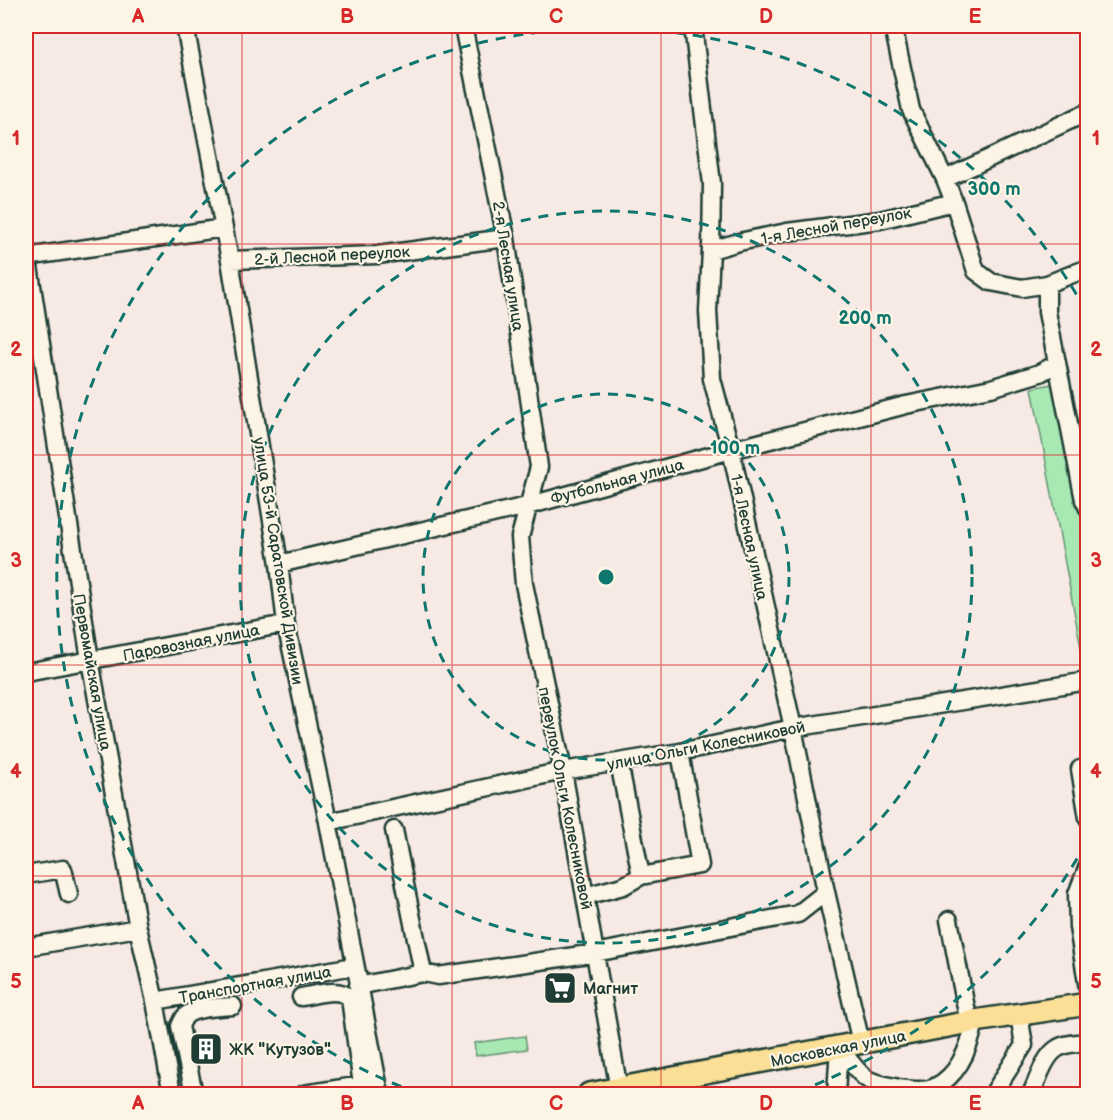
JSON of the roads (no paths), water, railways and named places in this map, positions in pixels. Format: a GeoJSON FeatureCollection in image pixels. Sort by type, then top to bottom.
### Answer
{"type":"FeatureCollection","features":[{"type":"Feature","properties":{"kind":"main road","name":"Московская улица"},"geometry":{"type":"LineString","coordinates":[[589,1095],[972,1022],[1088,1004]]}},
{"type":"Feature","properties":{"kind":"street","name":"улица 53-й Саратовской Дивизии"},"geometry":{"type":"LineString","coordinates":[[185,26],[230,260],[279,564],[286,624],[328,822],[380,1095]]}},
{"type":"Feature","properties":{"kind":"street","name":"2-я Лесная улица"},"geometry":{"type":"LineString","coordinates":[[463,26],[506,238],[539,467],[527,506]]}},
{"type":"Feature","properties":{"kind":"street","name":"1-я Лесная улица"},"geometry":{"type":"LineString","coordinates":[[693,26],[712,184],[708,311],[712,379],[731,450],[826,892],[861,1043]]}},
{"type":"Feature","properties":{"kind":"street"},"geometry":{"type":"LineString","coordinates":[[892,26],[911,110],[945,179],[976,271],[991,282],[1022,288],[1047,284],[1088,268]]}},
{"type":"Feature","properties":{"kind":"street"},"geometry":{"type":"LineString","coordinates":[[945,179],[1088,112]]}},
{"type":"Feature","properties":{"kind":"street","name":"1-я Лесной переулок"},"geometry":{"type":"LineString","coordinates":[[711,250],[787,232],[880,220],[954,202]]}},
{"type":"Feature","properties":{"kind":"street"},"geometry":{"type":"LineString","coordinates":[[26,253],[224,228]]}},
{"type":"Feature","properties":{"kind":"street","name":"2-й Лесной переулок"},"geometry":{"type":"LineString","coordinates":[[230,260],[377,255],[506,238]]}},
{"type":"Feature","properties":{"kind":"street","name":"Первомайская улица"},"geometry":{"type":"LineString","coordinates":[[26,253],[90,660],[138,928],[156,1001],[172,1095]]}},
{"type":"Feature","properties":{"kind":"street"},"geometry":{"type":"LineString","coordinates":[[1047,284],[1047,312],[1056,364],[1084,500],[1088,508]]}},
{"type":"Feature","properties":{"kind":"street","name":"Футбольная улица"},"geometry":{"type":"LineString","coordinates":[[279,564],[527,506],[906,405],[991,388],[1040,373],[1056,364]]}},
{"type":"Feature","properties":{"kind":"street","name":"переулок Ольги Колесниковой"},"geometry":{"type":"LineString","coordinates":[[527,506],[520,537],[524,584],[563,771],[619,1090]]}},
{"type":"Feature","properties":{"kind":"street","name":"Паровозная улица"},"geometry":{"type":"LineString","coordinates":[[26,672],[286,624]]}},
{"type":"Feature","properties":{"kind":"street","name":"улица Ольги Колесниковой"},"geometry":{"type":"LineString","coordinates":[[328,822],[563,771],[680,752],[792,729],[1088,681]]}},
{"type":"Feature","properties":{"kind":"street"},"geometry":{"type":"LineString","coordinates":[[585,896],[623,886],[641,876],[700,865],[680,752]]}},
{"type":"Feature","properties":{"kind":"street"},"geometry":{"type":"LineString","coordinates":[[619,762],[641,876]]}},
{"type":"Feature","properties":{"kind":"street"},"geometry":{"type":"LineString","coordinates":[[1080,769],[1088,818]]}},
{"type":"Feature","properties":{"kind":"street"},"geometry":{"type":"LineString","coordinates":[[394,830],[423,973]]}},
{"type":"Feature","properties":{"kind":"street"},"geometry":{"type":"LineString","coordinates":[[1088,866],[1077,894],[1078,927],[1088,990]]}},
{"type":"Feature","properties":{"kind":"street"},"geometry":{"type":"LineString","coordinates":[[26,875],[63,869],[69,894]]}},
{"type":"Feature","properties":{"kind":"street"},"geometry":{"type":"LineString","coordinates":[[358,986],[423,973],[438,976],[595,953],[798,914],[826,892]]}},
{"type":"Feature","properties":{"kind":"street"},"geometry":{"type":"LineString","coordinates":[[839,1047],[867,1079],[895,1091],[933,1088],[943,1082],[958,1066],[970,1043],[972,1022],[948,920]]}},
{"type":"Feature","properties":{"kind":"street"},"geometry":{"type":"LineString","coordinates":[[26,947],[138,928]]}},
{"type":"Feature","properties":{"kind":"street","name":"Транспортная улица"},"geometry":{"type":"LineString","coordinates":[[156,1001],[354,966]]}},
{"type":"Feature","properties":{"kind":"street"},"geometry":{"type":"LineString","coordinates":[[301,998],[340,991],[350,998],[367,1090],[304,1095]]}},
{"type":"Feature","properties":{"kind":"street"},"geometry":{"type":"LineString","coordinates":[[194,1095],[180,1026],[183,1018],[194,1011],[233,1006]]}},
{"type":"Feature","properties":{"kind":"street"},"geometry":{"type":"LineString","coordinates":[[993,1095],[1024,1045],[1019,1015]]}},
{"type":"Feature","properties":{"kind":"street"},"geometry":{"type":"LineString","coordinates":[[1031,1095],[1048,1057],[1059,1047],[1088,1042]]}},
{"type":"Feature","properties":{"kind":"street"},"geometry":{"type":"LineString","coordinates":[[836,1095],[839,1047]]}},
{"type":"Feature","properties":{"kind":"place","name":"Магнит"},"geometry":{"type":"Point","coordinates":[560,988]}},
{"type":"Feature","properties":{"kind":"place","name":"ЖК \"Кутузов\""},"geometry":{"type":"Point","coordinates":[206,1049]}}]}
